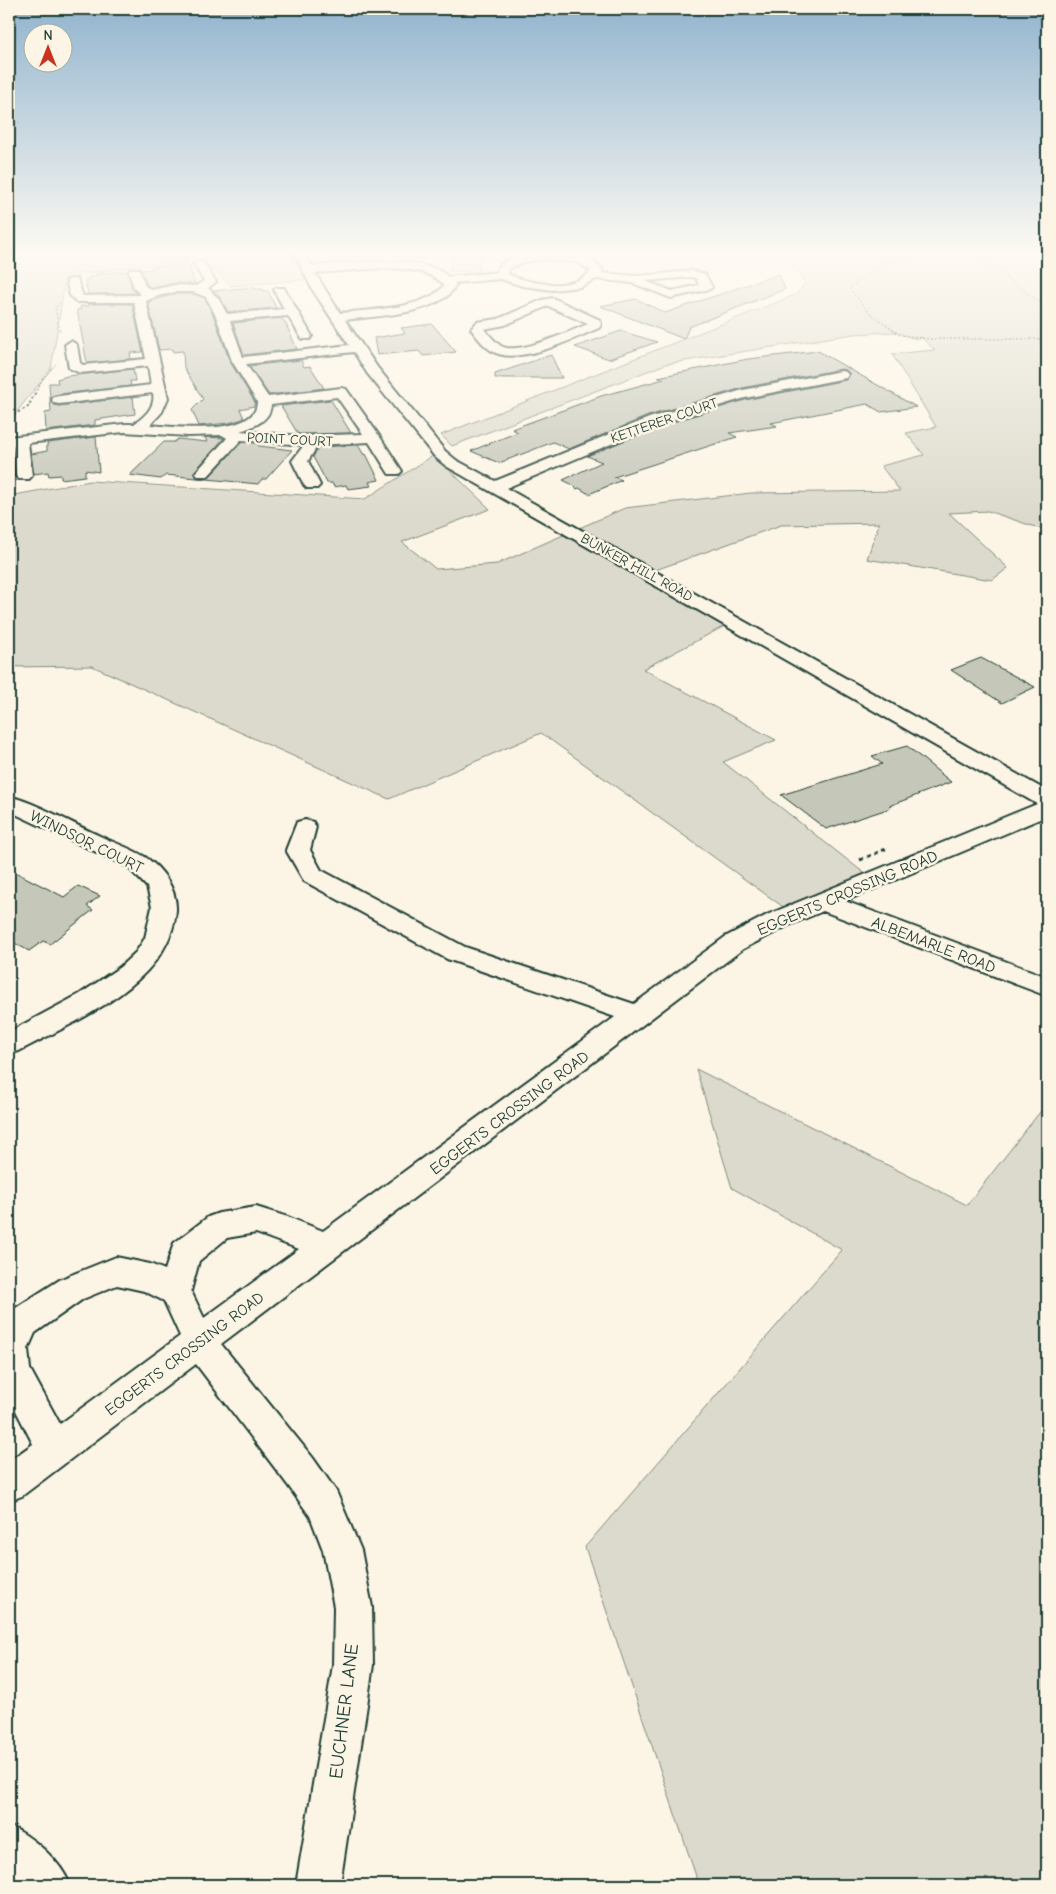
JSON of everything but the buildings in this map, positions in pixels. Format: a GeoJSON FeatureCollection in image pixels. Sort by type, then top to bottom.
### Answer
{"type":"FeatureCollection","features":[{"type":"Feature","properties":{"kind":"street"},"geometry":{"type":"LineString","coordinates":[[138,428],[154,415],[160,406],[161,398],[148,342]]}},
{"type":"Feature","properties":{"kind":"street"},"geometry":{"type":"LineString","coordinates":[[232,342],[237,358],[264,402],[341,392],[373,437],[394,471]]}},
{"type":"Feature","properties":{"kind":"street","name":"BUNKER HILL ROAD"},"geometry":{"type":"LineString","coordinates":[[354,342],[372,370],[440,454],[451,463],[1047,800]]}},
{"type":"Feature","properties":{"kind":"street"},"geometry":{"type":"LineString","coordinates":[[490,342],[496,349],[531,350],[550,342]]}},
{"type":"Feature","properties":{"kind":"street"},"geometry":{"type":"LineString","coordinates":[[71,345],[74,365],[80,370],[153,362]]}},
{"type":"Feature","properties":{"kind":"street"},"geometry":{"type":"LineString","coordinates":[[237,358],[356,345]]}},
{"type":"Feature","properties":{"kind":"street","name":"KETTERER COURT"},"geometry":{"type":"LineString","coordinates":[[494,487],[654,420],[743,394],[841,375]]}},
{"type":"Feature","properties":{"kind":"street"},"geometry":{"type":"LineString","coordinates":[[59,400],[159,388]]}},
{"type":"Feature","properties":{"kind":"street","name":"POINT COURT"},"geometry":{"type":"LineString","coordinates":[[203,473],[236,428],[255,421],[264,409],[264,402]]}},
{"type":"Feature","properties":{"kind":"street","name":"POINT COURT"},"geometry":{"type":"LineString","coordinates":[[24,476],[14,440],[100,430],[138,428],[231,433],[313,442],[339,442],[373,437]]}},
{"type":"Feature","properties":{"kind":"street"},"geometry":{"type":"LineString","coordinates":[[312,485],[300,461],[313,442]]}},
{"type":"Feature","properties":{"kind":"street","name":"WINDSOR COURT"},"geometry":{"type":"LineString","coordinates":[[9,803],[136,862],[154,876],[162,889],[165,906],[157,941],[148,954],[132,970],[97,996],[9,1044]]}},
{"type":"Feature","properties":{"kind":"street","name":"EGGERTS CROSSING ROAD"},"geometry":{"type":"LineString","coordinates":[[9,1483],[734,943],[778,920],[821,901],[1047,808]]}},
{"type":"Feature","properties":{"kind":"street"},"geometry":{"type":"LineString","coordinates":[[305,827],[298,850],[312,874],[456,953],[638,1015]]}},
{"type":"Feature","properties":{"kind":"street","name":"ALBEMARLE ROAD"},"geometry":{"type":"LineString","coordinates":[[821,901],[1047,987]]}},
{"type":"Feature","properties":{"kind":"street"},"geometry":{"type":"LineString","coordinates":[[54,1449],[14,1372],[10,1348],[23,1322],[72,1289],[116,1271],[150,1278],[175,1290],[185,1253],[219,1226],[256,1220],[288,1230],[327,1247]]}},
{"type":"Feature","properties":{"kind":"street","name":"EUCHNER LANE"},"geometry":{"type":"LineString","coordinates":[[175,1290],[199,1342],[300,1471],[322,1504],[342,1550],[353,1607],[353,1665],[318,1885]]}},
{"type":"Feature","properties":{"kind":"street"},"geometry":{"type":"LineString","coordinates":[[9,1848],[48,1885]]}},
{"type":"Feature","properties":{"kind":"path"},"geometry":{"type":"LineString","coordinates":[[9,417],[22,414],[36,396],[42,380],[58,362]]}},
{"type":"Feature","properties":{"kind":"shaded area"},"geometry":{"type":"Polygon","coordinates":[[[9,342],[55,342],[51,369],[11,419],[9,419],[9,342]]]}},
{"type":"Feature","properties":{"kind":"shaded area"},"geometry":{"type":"Polygon","coordinates":[[[675,342],[801,342],[666,364],[452,446],[441,435],[675,342]]]}},
{"type":"Feature","properties":{"kind":"shaded area"},"geometry":{"type":"Polygon","coordinates":[[[927,342],[1047,342],[1047,531],[988,511],[949,513],[1008,568],[992,580],[867,559],[879,523],[781,525],[647,573],[736,620],[643,669],[776,740],[723,762],[878,884],[800,919],[541,733],[389,799],[92,666],[9,667],[9,496],[90,481],[365,499],[434,455],[490,509],[402,542],[436,569],[497,564],[625,508],[751,493],[900,491],[881,466],[924,455],[906,433],[936,427],[892,354],[935,350],[927,342]]]}},
{"type":"Feature","properties":{"kind":"shaded area"},"geometry":{"type":"Polygon","coordinates":[[[696,1069],[967,1205],[1047,1103],[1047,1885],[699,1885],[585,1547],[842,1250],[732,1188],[696,1069]]]}}]}
